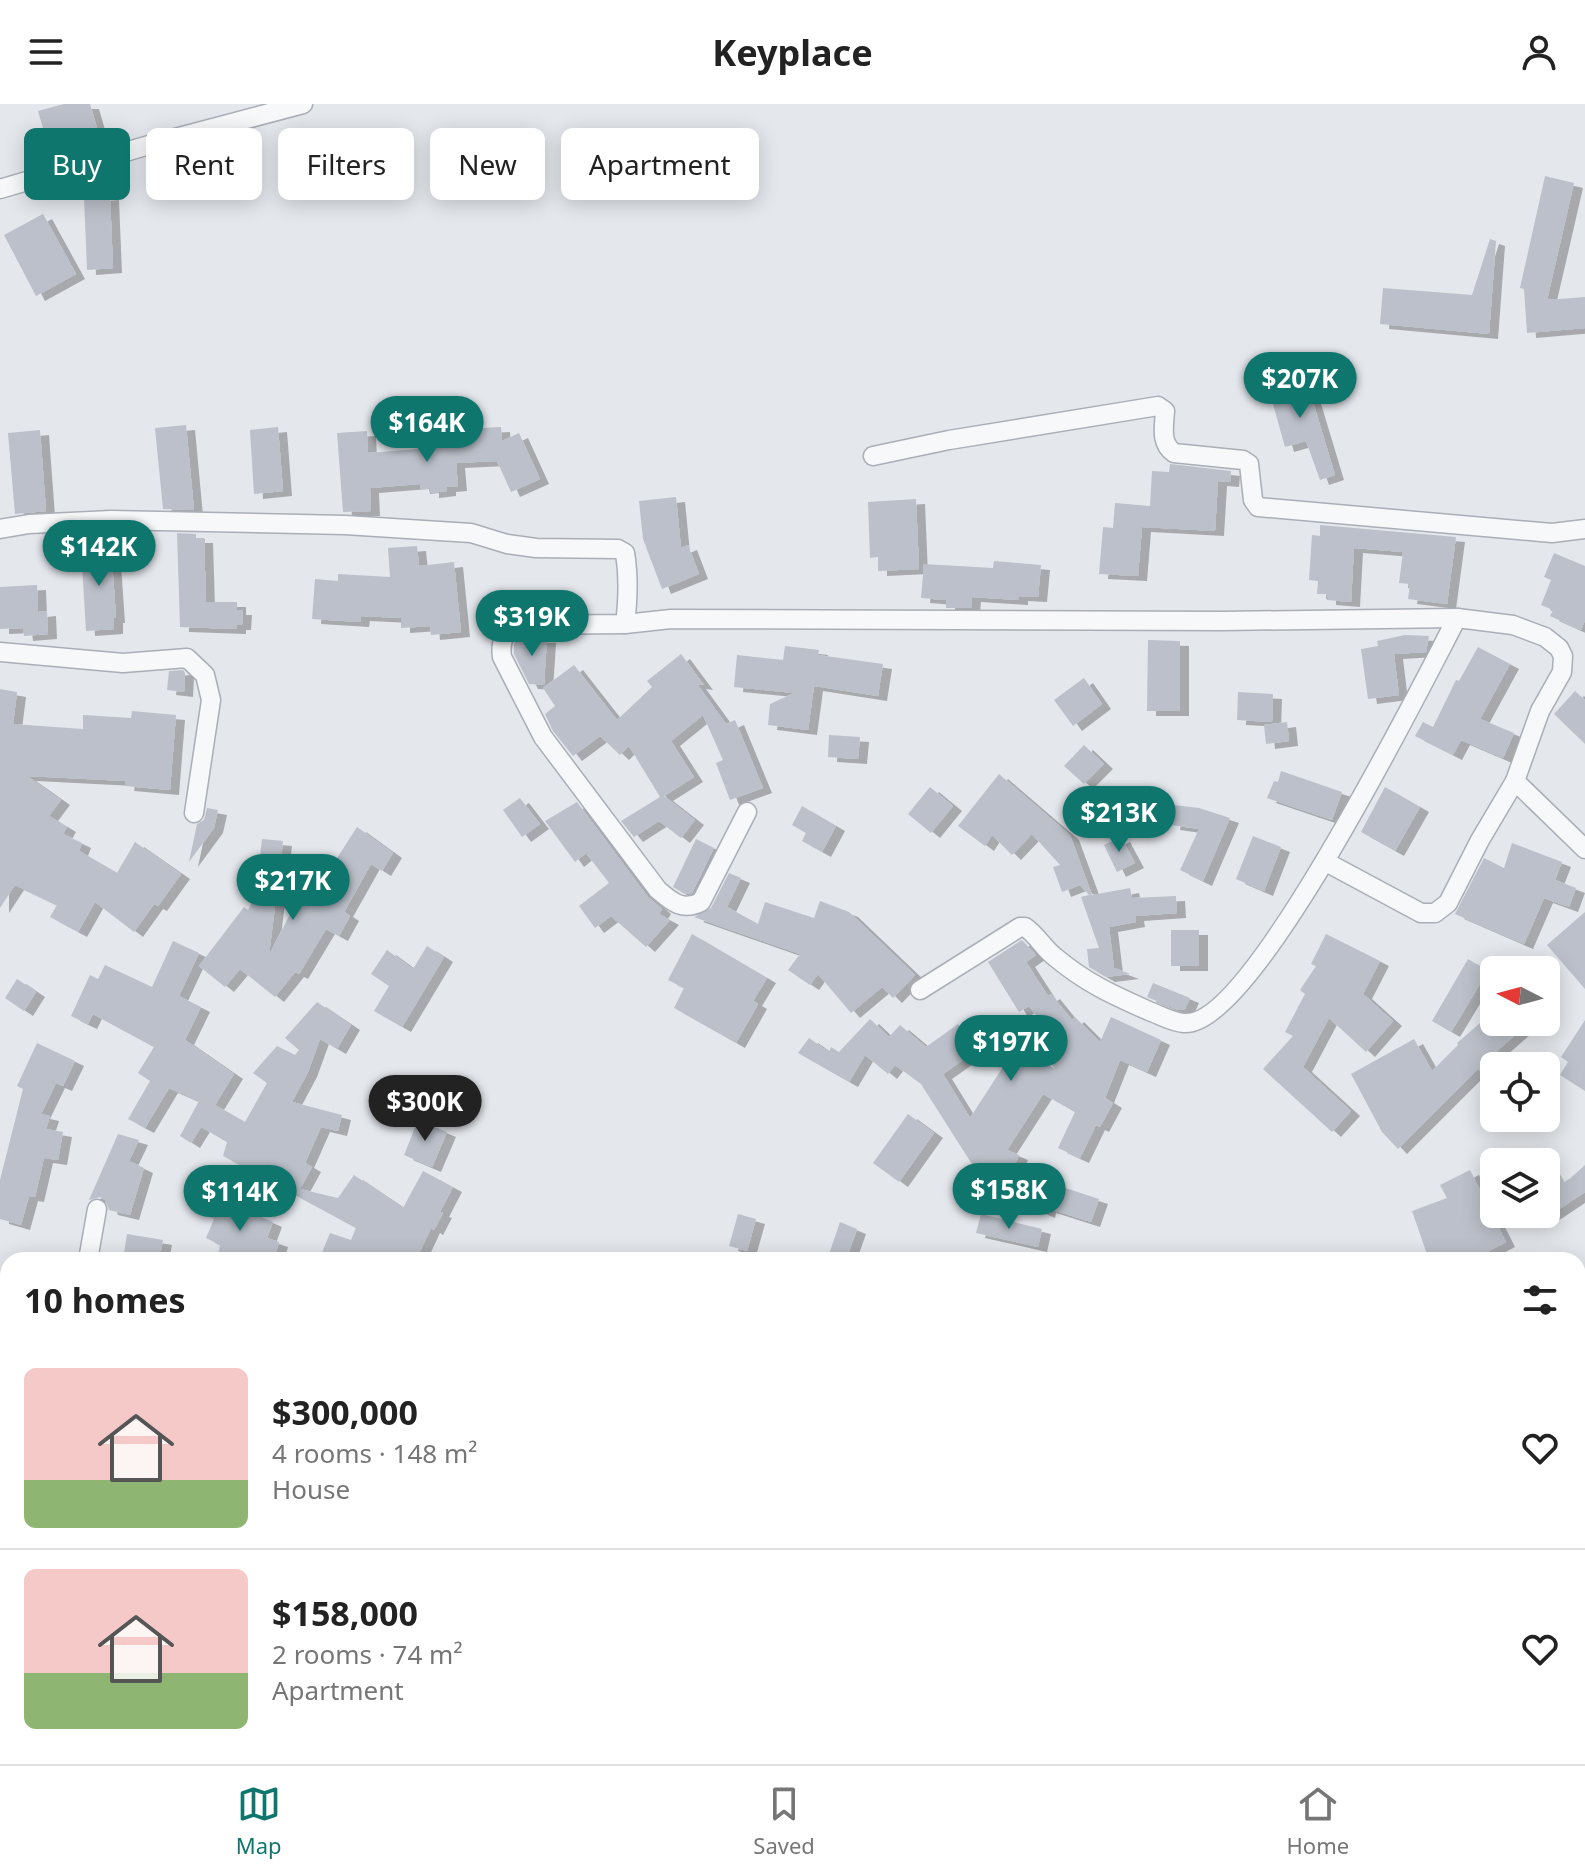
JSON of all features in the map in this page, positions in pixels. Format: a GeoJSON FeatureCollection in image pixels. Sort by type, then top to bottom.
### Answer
{"type":"FeatureCollection","features":[{"type":"Feature","properties":{"kind":"street"},"geometry":{"type":"LineString","coordinates":[[0,189],[303,104]]}},
{"type":"Feature","properties":{"kind":"street"},"geometry":{"type":"LineString","coordinates":[[873,456],[965,437],[1158,406],[1165,411],[1164,438],[1167,448],[1174,453],[1243,460],[1249,464],[1253,500],[1258,507],[1552,533],[1585,529]]}},
{"type":"Feature","properties":{"kind":"street"},"geometry":{"type":"LineString","coordinates":[[0,529],[29,524],[111,520],[345,525],[471,533],[507,544],[536,548],[618,549],[625,553],[626,562],[628,597],[625,624]]}},
{"type":"Feature","properties":{"kind":"street"},"geometry":{"type":"LineString","coordinates":[[920,990],[1020,927],[1025,927],[1051,955],[1098,989],[1166,1018],[1184,1023],[1199,1021],[1238,989],[1326,862],[1457,618]]}},
{"type":"Feature","properties":{"kind":"street"},"geometry":{"type":"LineString","coordinates":[[747,812],[701,902],[690,907],[674,904],[658,890],[543,737],[525,707],[502,657],[500,643],[510,628],[514,625],[625,624],[671,619],[1222,621],[1457,618],[1513,625],[1545,637],[1559,648],[1563,656],[1562,672],[1540,711],[1515,781],[1448,903],[1435,913],[1421,913],[1326,862]]}},
{"type":"Feature","properties":{"kind":"street"},"geometry":{"type":"LineString","coordinates":[[0,652],[123,663],[187,658],[205,675],[211,700],[194,813]]}},
{"type":"Feature","properties":{"kind":"street"},"geometry":{"type":"LineString","coordinates":[[1515,781],[1585,849]]}},
{"type":"Feature","properties":{"kind":"street"},"geometry":{"type":"LineString","coordinates":[[89,1252],[97,1209]]}},
{"type":"Feature","properties":{"kind":"building"},"geometry":{"type":"Polygon","coordinates":[[[64,104],[90,104],[97,128],[43,128],[38,111],[64,104]]]}},
{"type":"Feature","properties":{"kind":"building"},"geometry":{"type":"Polygon","coordinates":[[[1545,176],[1574,183],[1547,300],[1585,297],[1585,328],[1527,333],[1524,289],[1520,288],[1545,176]]]}},
{"type":"Feature","properties":{"kind":"building"},"geometry":{"type":"Polygon","coordinates":[[[84,200],[110,200],[113,268],[87,270],[84,200]]]}},
{"type":"Feature","properties":{"kind":"building"},"geometry":{"type":"Polygon","coordinates":[[[43,214],[76,274],[36,296],[4,235],[43,214]]]}},
{"type":"Feature","properties":{"kind":"building"},"geometry":{"type":"Polygon","coordinates":[[[1490,239],[1496,241],[1489,334],[1380,324],[1383,288],[1472,295],[1490,239]]]}},
{"type":"Feature","properties":{"kind":"building"},"geometry":{"type":"Polygon","coordinates":[[[1304,372],[1335,475],[1320,480],[1306,441],[1285,447],[1267,383],[1304,372]]]}},
{"type":"Feature","properties":{"kind":"building"},"geometry":{"type":"Polygon","coordinates":[[[186,425],[194,510],[163,509],[155,428],[186,425]]]}},
{"type":"Feature","properties":{"kind":"building"},"geometry":{"type":"Polygon","coordinates":[[[278,427],[283,491],[254,494],[250,430],[278,427]]]}},
{"type":"Feature","properties":{"kind":"building"},"geometry":{"type":"Polygon","coordinates":[[[501,427],[502,441],[519,433],[540,479],[511,492],[497,461],[456,463],[458,486],[447,487],[447,491],[430,493],[430,488],[421,489],[420,484],[370,488],[371,511],[343,512],[337,433],[367,431],[368,453],[418,449],[417,442],[464,438],[464,429],[501,427]]]}},
{"type":"Feature","properties":{"kind":"building"},"geometry":{"type":"Polygon","coordinates":[[[40,430],[46,511],[15,514],[8,433],[40,430]]]}},
{"type":"Feature","properties":{"kind":"building"},"geometry":{"type":"Polygon","coordinates":[[[1170,464],[1231,471],[1230,482],[1218,481],[1215,531],[1142,527],[1138,576],[1099,574],[1103,527],[1113,528],[1115,503],[1150,506],[1152,471],[1169,472],[1170,464]]]}},
{"type":"Feature","properties":{"kind":"building"},"geometry":{"type":"Polygon","coordinates":[[[676,497],[681,548],[688,545],[699,574],[662,589],[643,539],[639,501],[676,497]]]}},
{"type":"Feature","properties":{"kind":"building"},"geometry":{"type":"Polygon","coordinates":[[[916,499],[919,569],[878,571],[878,557],[870,558],[868,502],[916,499]]]}},
{"type":"Feature","properties":{"kind":"building"},"geometry":{"type":"Polygon","coordinates":[[[1320,525],[1456,537],[1447,604],[1408,599],[1410,584],[1399,583],[1403,552],[1354,548],[1351,602],[1327,600],[1327,594],[1317,594],[1318,581],[1309,580],[1312,535],[1320,536],[1320,525]]]}},
{"type":"Feature","properties":{"kind":"building"},"geometry":{"type":"Polygon","coordinates":[[[177,533],[196,534],[196,538],[204,538],[206,602],[237,602],[237,610],[243,610],[242,625],[237,625],[237,629],[180,627],[177,533]]]}},
{"type":"Feature","properties":{"kind":"building"},"geometry":{"type":"Polygon","coordinates":[[[111,545],[114,629],[86,631],[81,547],[111,545]]]}},
{"type":"Feature","properties":{"kind":"building"},"geometry":{"type":"Polygon","coordinates":[[[417,546],[419,566],[454,562],[461,632],[431,635],[430,626],[401,628],[401,618],[361,616],[360,622],[312,619],[315,579],[338,581],[338,574],[390,577],[388,548],[417,546]]]}},
{"type":"Feature","properties":{"kind":"building"},"geometry":{"type":"Polygon","coordinates":[[[1554,553],[1585,566],[1585,620],[1581,630],[1550,616],[1553,610],[1541,605],[1551,580],[1544,577],[1554,553]]]}},
{"type":"Feature","properties":{"kind":"building"},"geometry":{"type":"Polygon","coordinates":[[[994,561],[1041,565],[1038,597],[1019,596],[1019,600],[972,597],[971,608],[946,608],[946,600],[921,598],[924,564],[993,568],[994,561]]]}},
{"type":"Feature","properties":{"kind":"building"},"geometry":{"type":"Polygon","coordinates":[[[37,585],[38,612],[47,611],[48,634],[24,636],[23,628],[0,629],[0,587],[37,585]]]}},
{"type":"Feature","properties":{"kind":"building"},"geometry":{"type":"Polygon","coordinates":[[[1405,635],[1429,636],[1426,652],[1394,654],[1399,695],[1368,699],[1361,649],[1378,646],[1377,641],[1405,635]]]}},
{"type":"Feature","properties":{"kind":"building"},"geometry":{"type":"Polygon","coordinates":[[[519,637],[547,638],[544,685],[529,684],[514,654],[514,644],[519,637]]]}},
{"type":"Feature","properties":{"kind":"building"},"geometry":{"type":"Polygon","coordinates":[[[1148,640],[1180,641],[1180,711],[1147,711],[1148,640]]]}},
{"type":"Feature","properties":{"kind":"building"},"geometry":{"type":"Polygon","coordinates":[[[785,646],[819,650],[818,655],[883,664],[878,696],[814,686],[808,730],[768,725],[770,704],[794,693],[734,687],[737,655],[783,660],[785,646]]]}},
{"type":"Feature","properties":{"kind":"building"},"geometry":{"type":"Polygon","coordinates":[[[1478,647],[1510,664],[1480,719],[1514,733],[1503,758],[1461,740],[1453,755],[1415,736],[1423,722],[1433,727],[1456,680],[1459,681],[1478,647]]]}},
{"type":"Feature","properties":{"kind":"building"},"geometry":{"type":"Polygon","coordinates":[[[681,654],[704,685],[697,684],[726,724],[735,720],[763,788],[730,800],[716,763],[723,760],[703,715],[671,741],[694,777],[664,796],[695,820],[681,838],[659,821],[634,837],[621,821],[660,797],[629,746],[620,755],[600,736],[573,756],[553,731],[545,714],[555,706],[543,688],[574,665],[617,720],[652,687],[647,681],[681,654]]]}},
{"type":"Feature","properties":{"kind":"building"},"geometry":{"type":"Polygon","coordinates":[[[183,670],[184,692],[167,690],[169,671],[183,670]]]}},
{"type":"Feature","properties":{"kind":"building"},"geometry":{"type":"Polygon","coordinates":[[[1084,678],[1102,704],[1073,726],[1054,700],[1084,678]]]}},
{"type":"Feature","properties":{"kind":"building"},"geometry":{"type":"Polygon","coordinates":[[[0,689],[17,692],[13,724],[83,729],[83,715],[131,718],[132,711],[176,715],[170,790],[125,786],[126,781],[27,776],[61,800],[49,816],[67,827],[63,834],[82,843],[79,851],[117,873],[135,842],[181,874],[134,932],[95,902],[78,932],[50,917],[57,905],[15,885],[0,908],[0,689]]]}},
{"type":"Feature","properties":{"kind":"building"},"geometry":{"type":"Polygon","coordinates":[[[1575,691],[1585,700],[1585,744],[1554,714],[1575,691]]]}},
{"type":"Feature","properties":{"kind":"building"},"geometry":{"type":"Polygon","coordinates":[[[1238,692],[1273,694],[1272,722],[1237,720],[1238,692]]]}},
{"type":"Feature","properties":{"kind":"building"},"geometry":{"type":"Polygon","coordinates":[[[1287,722],[1289,741],[1266,744],[1264,725],[1287,722]]]}},
{"type":"Feature","properties":{"kind":"building"},"geometry":{"type":"Polygon","coordinates":[[[829,735],[860,737],[858,759],[828,757],[829,735]]]}},
{"type":"Feature","properties":{"kind":"building"},"geometry":{"type":"Polygon","coordinates":[[[1084,745],[1104,764],[1084,784],[1064,766],[1084,745]]]}},
{"type":"Feature","properties":{"kind":"building"},"geometry":{"type":"Polygon","coordinates":[[[1281,771],[1342,792],[1332,820],[1267,798],[1274,781],[1278,782],[1281,771]]]}},
{"type":"Feature","properties":{"kind":"building"},"geometry":{"type":"Polygon","coordinates":[[[999,774],[1070,835],[1092,895],[1130,888],[1132,898],[1176,896],[1177,913],[1135,916],[1136,922],[1109,927],[1114,968],[1130,974],[1106,977],[1089,967],[1087,949],[1099,948],[1081,897],[1089,895],[1080,885],[1062,892],[1053,867],[1060,865],[1032,834],[1012,855],[992,835],[985,846],[958,826],[999,774]]]}},
{"type":"Feature","properties":{"kind":"building"},"geometry":{"type":"Polygon","coordinates":[[[930,787],[953,806],[931,833],[908,814],[930,787]]]}},
{"type":"Feature","properties":{"kind":"building"},"geometry":{"type":"Polygon","coordinates":[[[1385,787],[1420,807],[1395,851],[1361,832],[1385,787]]]}},
{"type":"Feature","properties":{"kind":"building"},"geometry":{"type":"Polygon","coordinates":[[[520,798],[540,824],[522,837],[503,810],[520,798]]]}},
{"type":"Feature","properties":{"kind":"building"},"geometry":{"type":"Polygon","coordinates":[[[577,802],[648,897],[662,909],[659,914],[670,920],[646,947],[611,916],[595,928],[579,906],[609,883],[586,853],[575,862],[545,821],[577,802]]]}},
{"type":"Feature","properties":{"kind":"building"},"geometry":{"type":"Polygon","coordinates":[[[1174,805],[1199,808],[1230,818],[1203,881],[1180,870],[1199,829],[1171,825],[1174,805]]]}},
{"type":"Feature","properties":{"kind":"building"},"geometry":{"type":"Polygon","coordinates":[[[802,806],[836,826],[822,852],[802,841],[806,833],[792,825],[802,806]]]}},
{"type":"Feature","properties":{"kind":"building"},"geometry":{"type":"Polygon","coordinates":[[[207,808],[218,810],[214,828],[189,862],[197,824],[204,820],[207,808]]]}},
{"type":"Feature","properties":{"kind":"building"},"geometry":{"type":"Polygon","coordinates":[[[357,827],[393,853],[382,871],[371,864],[344,912],[350,916],[339,936],[326,929],[299,974],[295,972],[275,997],[240,969],[225,987],[199,966],[244,907],[248,910],[259,889],[276,898],[269,955],[302,891],[312,897],[357,827]]]}},
{"type":"Feature","properties":{"kind":"building"},"geometry":{"type":"Polygon","coordinates":[[[1253,836],[1281,847],[1264,891],[1236,879],[1253,836]]]}},
{"type":"Feature","properties":{"kind":"building"},"geometry":{"type":"Polygon","coordinates":[[[1121,837],[1135,863],[1117,872],[1104,845],[1121,837]]]}},
{"type":"Feature","properties":{"kind":"building"},"geometry":{"type":"Polygon","coordinates":[[[262,839],[283,841],[281,858],[260,856],[262,839]]]}},
{"type":"Feature","properties":{"kind":"building"},"geometry":{"type":"Polygon","coordinates":[[[696,839],[714,848],[692,893],[685,894],[673,887],[696,839]]]}},
{"type":"Feature","properties":{"kind":"building"},"geometry":{"type":"Polygon","coordinates":[[[1512,843],[1562,862],[1555,880],[1576,888],[1569,907],[1544,898],[1524,944],[1455,914],[1484,858],[1504,868],[1512,843]]]}},
{"type":"Feature","properties":{"kind":"building"},"geometry":{"type":"Polygon","coordinates":[[[729,873],[741,878],[727,907],[758,924],[765,902],[814,918],[820,901],[849,912],[915,975],[893,998],[882,987],[851,1013],[818,974],[810,985],[788,970],[800,954],[694,917],[711,908],[729,873]]]}},
{"type":"Feature","properties":{"kind":"building"},"geometry":{"type":"Polygon","coordinates":[[[1585,912],[1585,989],[1560,960],[1560,956],[1547,945],[1585,912]]]}},
{"type":"Feature","properties":{"kind":"building"},"geometry":{"type":"Polygon","coordinates":[[[1171,930],[1199,930],[1199,966],[1171,966],[1171,930]]]}},
{"type":"Feature","properties":{"kind":"building"},"geometry":{"type":"Polygon","coordinates":[[[692,934],[767,978],[753,1001],[758,1004],[736,1043],[674,1008],[684,988],[668,980],[692,934]]]}},
{"type":"Feature","properties":{"kind":"building"},"geometry":{"type":"Polygon","coordinates":[[[1326,934],[1380,961],[1363,994],[1393,1021],[1366,1052],[1329,1018],[1303,1067],[1351,1111],[1332,1132],[1263,1069],[1293,1036],[1285,1032],[1305,994],[1300,990],[1316,966],[1311,964],[1326,934]]]}},
{"type":"Feature","properties":{"kind":"building"},"geometry":{"type":"Polygon","coordinates":[[[1022,940],[1036,955],[1026,962],[1048,996],[1051,994],[1072,1020],[1075,1017],[1100,1042],[1111,1017],[1161,1040],[1147,1072],[1120,1060],[1105,1098],[1113,1103],[1100,1127],[1096,1125],[1080,1158],[1058,1148],[1075,1112],[1043,1094],[1007,1150],[1019,1155],[1013,1169],[1052,1179],[1050,1183],[1099,1199],[1091,1222],[1047,1208],[1046,1213],[978,1183],[982,1180],[921,1084],[895,1065],[888,1074],[865,1055],[849,1082],[798,1053],[809,1038],[829,1052],[831,1047],[839,1052],[870,1019],[889,1037],[900,1025],[926,1047],[958,1024],[977,1050],[943,1074],[970,1118],[1013,1045],[1055,1069],[1045,1053],[1052,1036],[1029,1006],[1019,1012],[988,962],[1022,940]]]}},
{"type":"Feature","properties":{"kind":"building"},"geometry":{"type":"Polygon","coordinates":[[[173,941],[199,953],[179,996],[201,1007],[185,1040],[234,1074],[215,1105],[245,1122],[267,1083],[253,1073],[277,1046],[295,1055],[299,1050],[285,1038],[317,1002],[351,1025],[337,1049],[320,1039],[308,1072],[292,1102],[342,1115],[338,1131],[321,1127],[305,1163],[312,1167],[300,1189],[338,1198],[354,1175],[403,1208],[423,1171],[453,1187],[440,1212],[443,1213],[434,1230],[431,1228],[420,1252],[322,1252],[330,1233],[351,1240],[356,1228],[223,1156],[227,1142],[201,1127],[191,1143],[180,1136],[199,1101],[169,1088],[145,1128],[128,1119],[150,1081],[138,1073],[154,1047],[93,1014],[88,1024],[71,1016],[90,975],[98,979],[105,965],[152,987],[173,941]]]}},
{"type":"Feature","properties":{"kind":"building"},"geometry":{"type":"Polygon","coordinates":[[[427,946],[444,957],[402,1027],[374,1011],[389,986],[371,974],[387,950],[413,969],[427,946]]]}},
{"type":"Feature","properties":{"kind":"building"},"geometry":{"type":"Polygon","coordinates":[[[1468,959],[1480,966],[1480,984],[1451,1032],[1432,1021],[1468,959]]]}},
{"type":"Feature","properties":{"kind":"building"},"geometry":{"type":"Polygon","coordinates":[[[17,979],[36,992],[24,1011],[5,998],[17,979]]]}},
{"type":"Feature","properties":{"kind":"building"},"geometry":{"type":"Polygon","coordinates":[[[1153,983],[1190,998],[1185,1009],[1178,1010],[1147,997],[1153,983]]]}},
{"type":"Feature","properties":{"kind":"building"},"geometry":{"type":"Polygon","coordinates":[[[1585,1020],[1585,1091],[1560,1075],[1568,1062],[1561,1057],[1585,1020]]]}},
{"type":"Feature","properties":{"kind":"building"},"geometry":{"type":"Polygon","coordinates":[[[1480,1023],[1480,1036],[1514,1036],[1498,1052],[1480,1052],[1480,1071],[1478,1069],[1398,1149],[1382,1132],[1351,1074],[1414,1039],[1432,1071],[1480,1023]]]}},
{"type":"Feature","properties":{"kind":"building"},"geometry":{"type":"Polygon","coordinates":[[[37,1043],[75,1061],[63,1086],[56,1083],[41,1114],[50,1116],[46,1129],[63,1132],[58,1160],[44,1158],[35,1197],[29,1196],[21,1225],[0,1219],[0,1180],[23,1089],[17,1086],[37,1043]]]}},
{"type":"Feature","properties":{"kind":"building"},"geometry":{"type":"Polygon","coordinates":[[[908,1114],[934,1133],[899,1182],[873,1163],[908,1114]]]}},
{"type":"Feature","properties":{"kind":"building"},"geometry":{"type":"Polygon","coordinates":[[[418,1120],[447,1132],[432,1167],[404,1155],[418,1120]]]}},
{"type":"Feature","properties":{"kind":"building"},"geometry":{"type":"Polygon","coordinates":[[[118,1134],[139,1140],[129,1161],[144,1168],[130,1215],[109,1210],[105,1200],[100,1197],[89,1200],[118,1134]]]}},
{"type":"Feature","properties":{"kind":"building"},"geometry":{"type":"Polygon","coordinates":[[[1585,1165],[1585,1192],[1560,1209],[1560,1174],[1565,1183],[1585,1165]]]}},
{"type":"Feature","properties":{"kind":"building"},"geometry":{"type":"Polygon","coordinates":[[[1470,1170],[1480,1190],[1480,1228],[1499,1228],[1506,1242],[1487,1252],[1426,1252],[1412,1211],[1447,1198],[1440,1185],[1470,1170]]]}},
{"type":"Feature","properties":{"kind":"building"},"geometry":{"type":"Polygon","coordinates":[[[212,1195],[273,1222],[267,1238],[279,1242],[276,1252],[219,1252],[220,1245],[206,1238],[214,1219],[204,1214],[212,1195]]]}},
{"type":"Feature","properties":{"kind":"building"},"geometry":{"type":"Polygon","coordinates":[[[738,1214],[756,1219],[747,1251],[729,1246],[738,1214]]]}},
{"type":"Feature","properties":{"kind":"building"},"geometry":{"type":"Polygon","coordinates":[[[981,1214],[1042,1229],[1038,1247],[976,1233],[981,1214]]]}},
{"type":"Feature","properties":{"kind":"building"},"geometry":{"type":"Polygon","coordinates":[[[840,1222],[857,1229],[849,1252],[830,1252],[840,1222]]]}},
{"type":"Feature","properties":{"kind":"building"},"geometry":{"type":"Polygon","coordinates":[[[127,1234],[163,1240],[161,1252],[124,1252],[127,1234]]]}}]}
